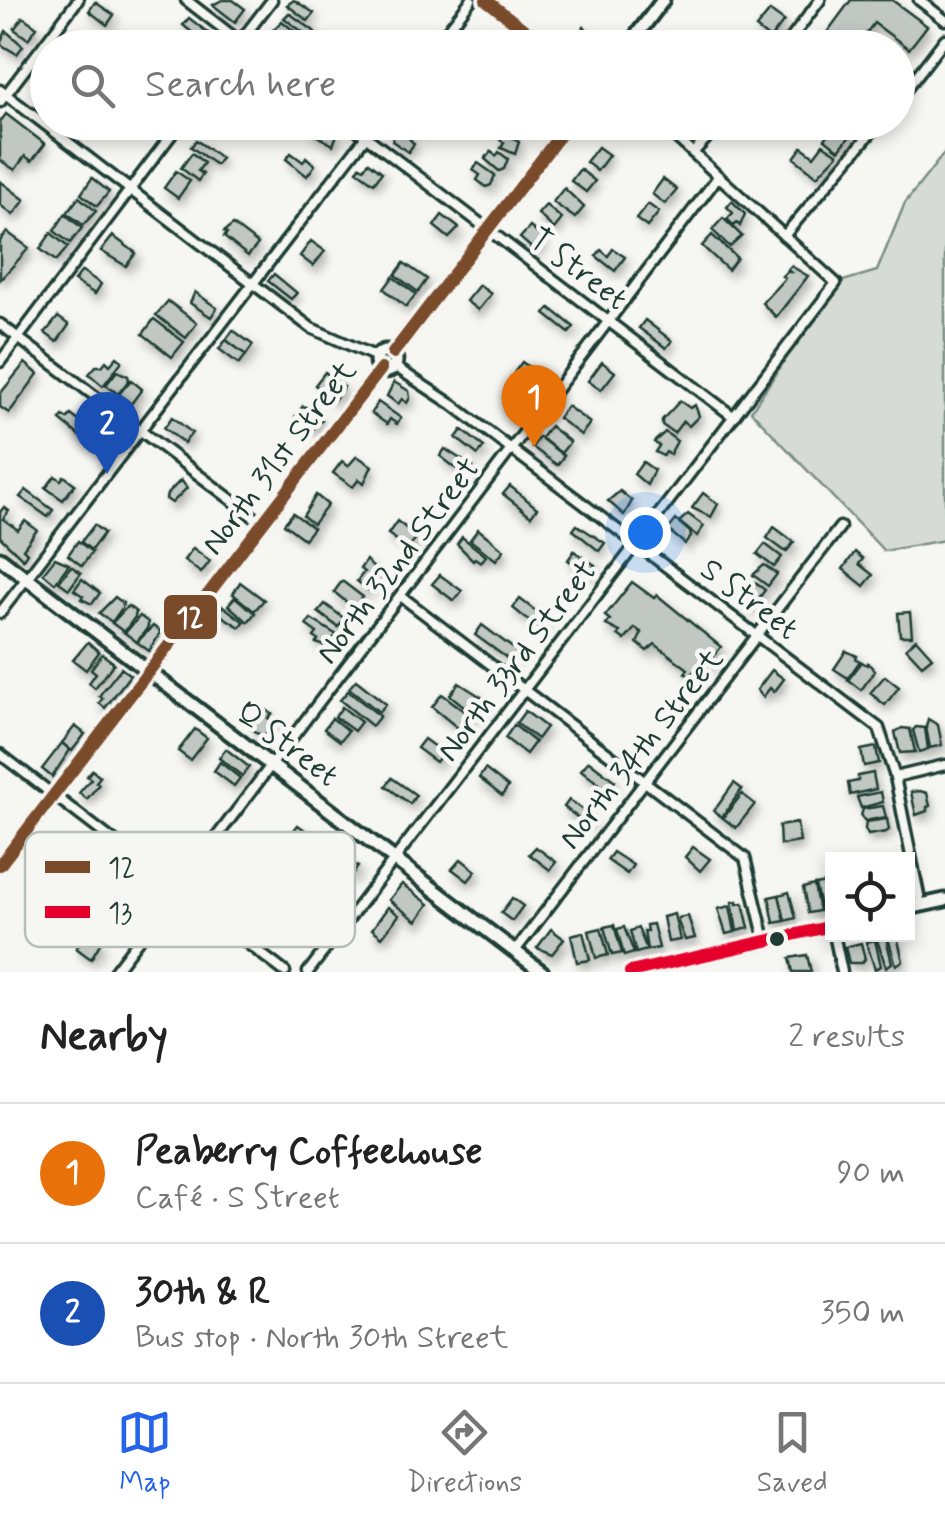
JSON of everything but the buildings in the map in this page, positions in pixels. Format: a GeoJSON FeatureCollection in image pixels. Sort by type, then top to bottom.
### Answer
{"type":"FeatureCollection","features":[{"type":"Feature","properties":{"kind":"street"},"geometry":{"type":"LineString","coordinates":[[54,30],[78,0]]}},
{"type":"Feature","properties":{"kind":"street"},"geometry":{"type":"LineString","coordinates":[[186,0],[223,30]]}},
{"type":"Feature","properties":{"kind":"street"},"geometry":{"type":"LineString","coordinates":[[251,30],[272,0]]}},
{"type":"Feature","properties":{"kind":"street"},"geometry":{"type":"LineString","coordinates":[[448,30],[470,0]]}},
{"type":"Feature","properties":{"kind":"street"},"geometry":{"type":"LineString","coordinates":[[486,0],[525,30]]}},
{"type":"Feature","properties":{"kind":"street"},"geometry":{"type":"LineString","coordinates":[[640,30],[663,0]]}},
{"type":"Feature","properties":{"kind":"street"},"geometry":{"type":"LineString","coordinates":[[798,30],[820,0]]}},
{"type":"Feature","properties":{"kind":"street"},"geometry":{"type":"LineString","coordinates":[[919,0],[945,20]]}},
{"type":"Feature","properties":{"kind":"street"},"geometry":{"type":"LineString","coordinates":[[915,78],[945,39]]}},
{"type":"Feature","properties":{"kind":"street"},"geometry":{"type":"LineString","coordinates":[[30,61],[2,96],[30,117]]}},
{"type":"Feature","properties":{"kind":"street"},"geometry":{"type":"LineString","coordinates":[[61,140],[323,336],[379,363]]}},
{"type":"Feature","properties":{"kind":"street"},"geometry":{"type":"LineString","coordinates":[[0,362],[168,140]]}},
{"type":"Feature","properties":{"kind":"street"},"geometry":{"type":"LineString","coordinates":[[0,613],[364,140]]}},
{"type":"Feature","properties":{"kind":"street","name":"T Street"},"geometry":{"type":"LineString","coordinates":[[370,140],[734,417]]}},
{"type":"Feature","properties":{"kind":"street","name":"North 31st Street"},"geometry":{"type":"LineString","coordinates":[[25,832],[379,363],[387,370],[556,140]]}},
{"type":"Feature","properties":{"kind":"street"},"geometry":{"type":"LineString","coordinates":[[678,140],[784,236],[865,140]]}},
{"type":"Feature","properties":{"kind":"street"},"geometry":{"type":"LineString","coordinates":[[692,153],[705,140]]}},
{"type":"Feature","properties":{"kind":"street","name":"North 32nd Street"},"geometry":{"type":"LineString","coordinates":[[221,832],[718,177]]}},
{"type":"Feature","properties":{"kind":"street","name":"North 33rd Street"},"geometry":{"type":"LineString","coordinates":[[355,910],[836,284],[784,236]]}},
{"type":"Feature","properties":{"kind":"street"},"geometry":{"type":"LineString","coordinates":[[0,324],[262,523]]}},
{"type":"Feature","properties":{"kind":"street","name":"S Street"},"geometry":{"type":"LineString","coordinates":[[394,360],[879,728],[895,777],[922,905]]}},
{"type":"Feature","properties":{"kind":"street","name":"North 34th Street"},"geometry":{"type":"LineString","coordinates":[[515,951],[840,527]]}},
{"type":"Feature","properties":{"kind":"street","name":"Q Street"},"geometry":{"type":"LineString","coordinates":[[0,558],[542,972]]}},
{"type":"Feature","properties":{"kind":"street"},"geometry":{"type":"LineString","coordinates":[[402,597],[745,858],[764,940]]}},
{"type":"Feature","properties":{"kind":"street"},"geometry":{"type":"LineString","coordinates":[[0,754],[100,832]]}},
{"type":"Feature","properties":{"kind":"street"},"geometry":{"type":"LineString","coordinates":[[895,777],[945,765]]}},
{"type":"Feature","properties":{"kind":"street","name":"North 31st Street"},"geometry":{"type":"LineString","coordinates":[[0,865],[25,832]]}},
{"type":"Feature","properties":{"kind":"street"},"geometry":{"type":"LineString","coordinates":[[915,906],[945,900]]}},
{"type":"Feature","properties":{"kind":"street"},"geometry":{"type":"LineString","coordinates":[[630,972],[825,929]]}},
{"type":"Feature","properties":{"kind":"street"},"geometry":{"type":"LineString","coordinates":[[836,942],[842,972]]}},
{"type":"Feature","properties":{"kind":"street","name":"North 32nd Street"},"geometry":{"type":"LineString","coordinates":[[114,972],[133,947]]}},
{"type":"Feature","properties":{"kind":"street"},"geometry":{"type":"LineString","coordinates":[[252,947],[285,972]]}},
{"type":"Feature","properties":{"kind":"street","name":"North 33rd Street"},"geometry":{"type":"LineString","coordinates":[[308,972],[327,947]]}},
{"type":"Feature","properties":{"kind":"shaded area"},"geometry":{"type":"Polygon","coordinates":[[[945,152],[945,540],[884,551],[751,411],[836,283],[877,271],[905,203],[945,152]]]}},
{"type":"Feature","properties":{"kind":"transit line","name":"12"},"geometry":{"type":"LineString","coordinates":[[486,0],[525,30]]}},
{"type":"Feature","properties":{"kind":"transit line","name":"12"},"geometry":{"type":"LineString","coordinates":[[393,353],[556,140]]}},
{"type":"Feature","properties":{"kind":"transit line","name":"12"},"geometry":{"type":"LineString","coordinates":[[25,832],[381,369]]}},
{"type":"Feature","properties":{"kind":"transit line","name":"12"},"geometry":{"type":"LineString","coordinates":[[0,865],[25,832]]}},
{"type":"Feature","properties":{"kind":"transit line","name":"13"},"geometry":{"type":"LineString","coordinates":[[630,972],[825,928]]}},
{"type":"Feature","properties":{"kind":"place","name":"Peaberry Coffeehouse"},"geometry":{"type":"Point","coordinates":[534,447]}},
{"type":"Feature","properties":{"kind":"place","name":"30th & R"},"geometry":{"type":"Point","coordinates":[107,474]}}]}
